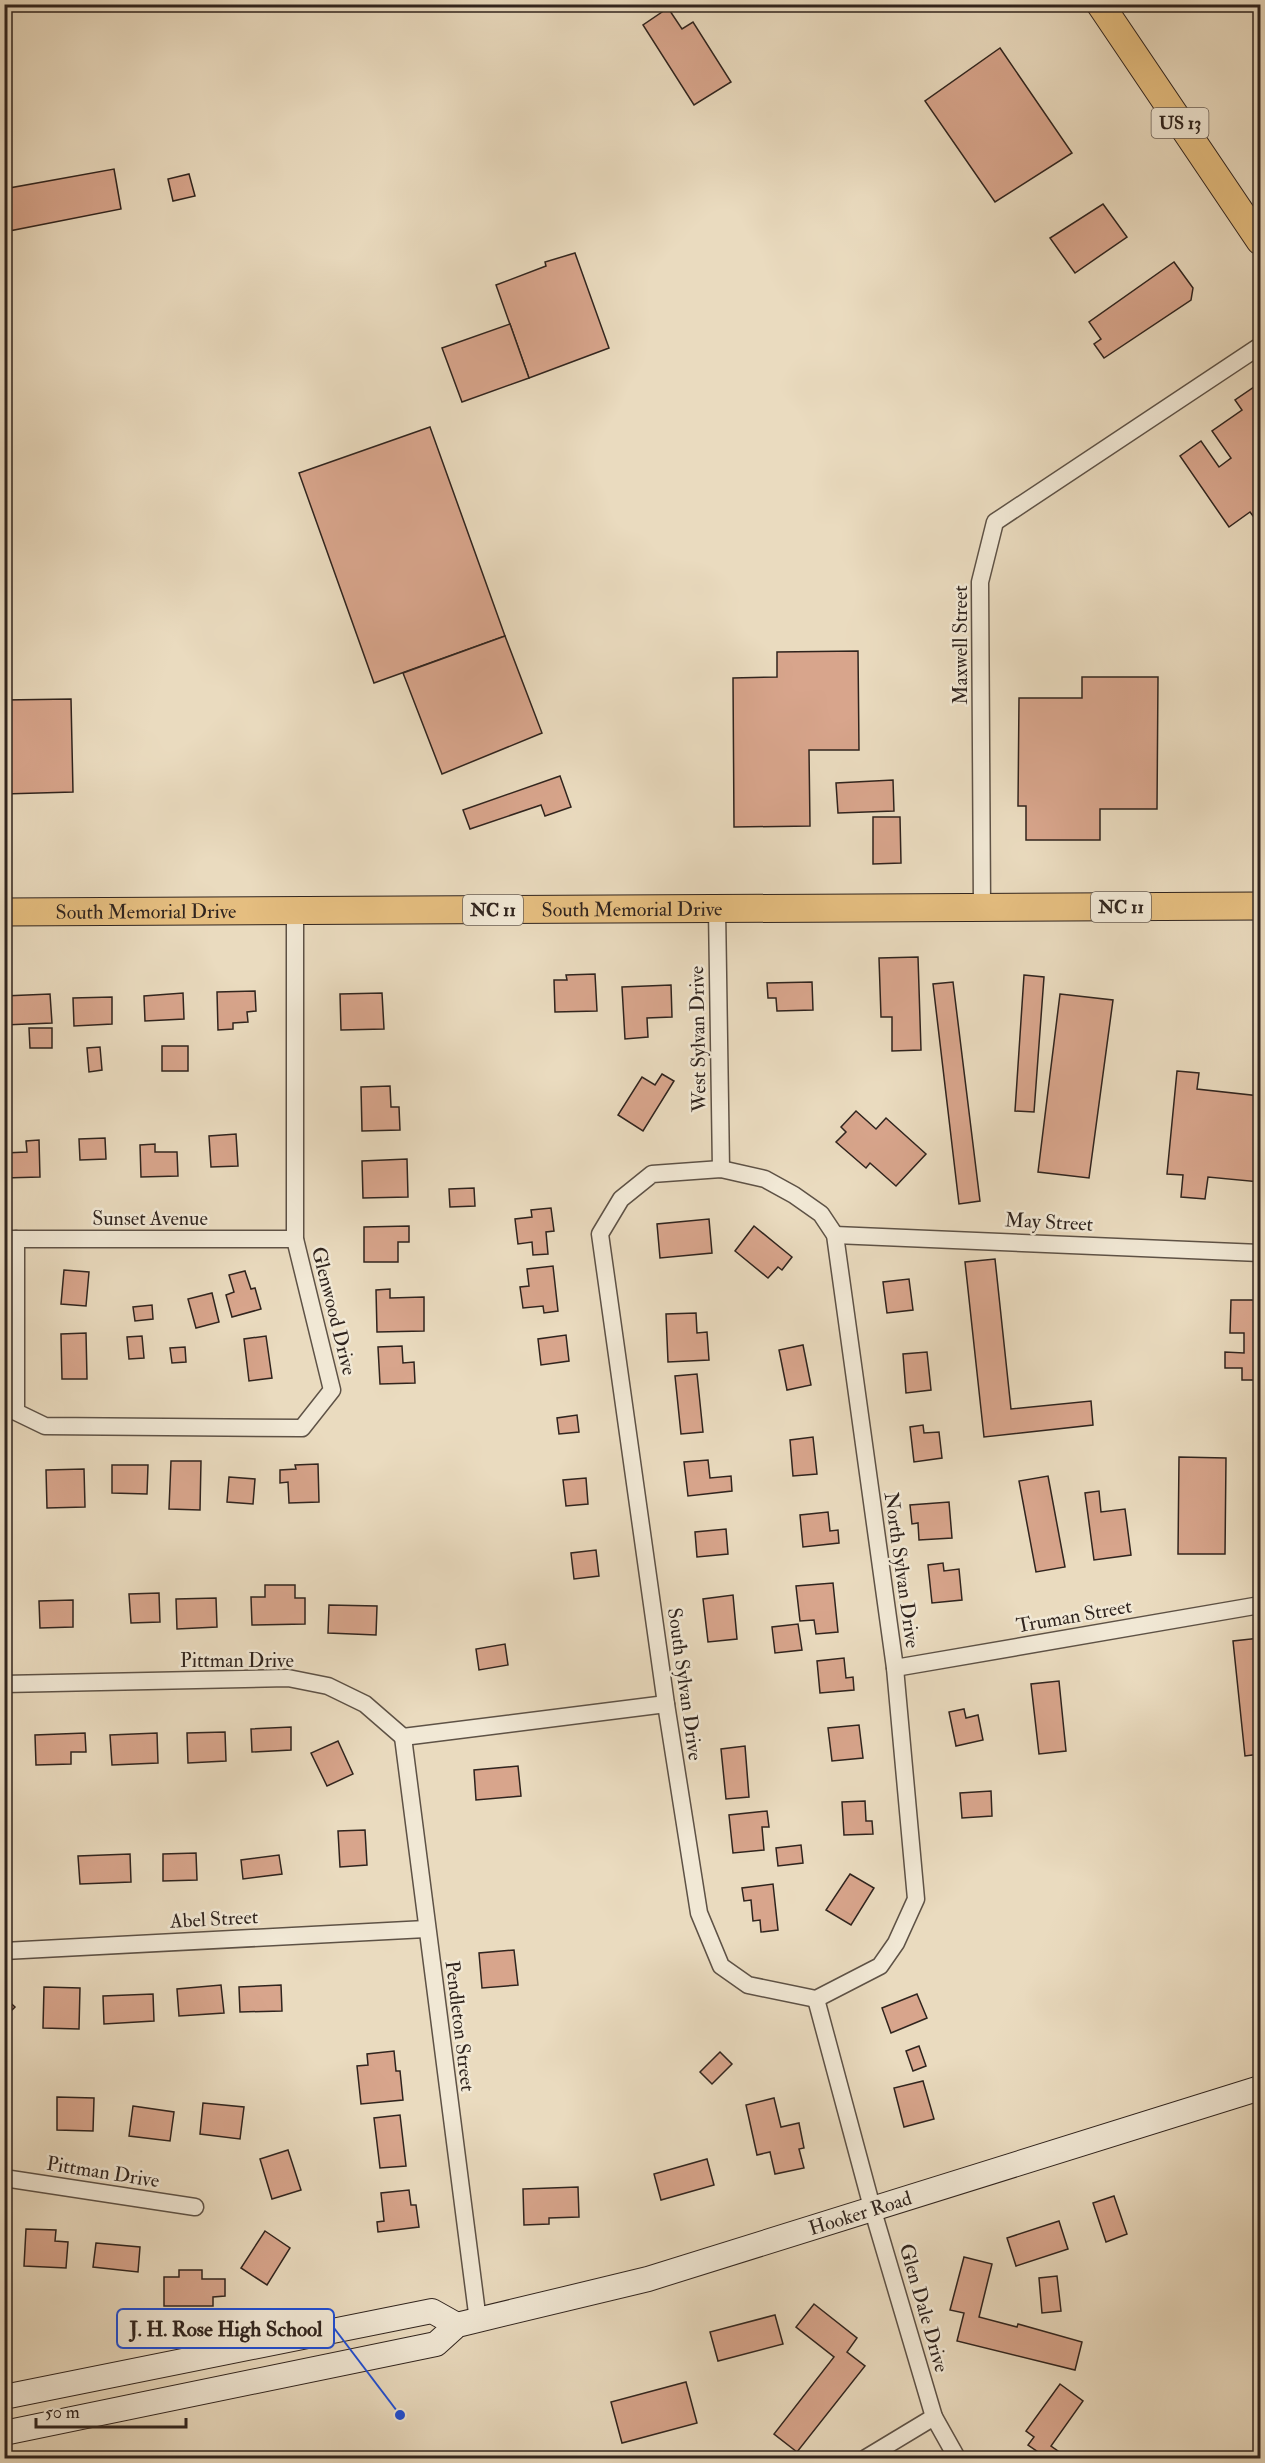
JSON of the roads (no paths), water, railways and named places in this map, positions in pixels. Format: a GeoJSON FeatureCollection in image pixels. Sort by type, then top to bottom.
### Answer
{"type":"FeatureCollection","features":[{"type":"Feature","properties":{"kind":"main road","name":"US 13"},"geometry":{"type":"LineString","coordinates":[[1100,4],[1260,241]]}},
{"type":"Feature","properties":{"kind":"main road","name":"South Memorial Drive"},"geometry":{"type":"LineString","coordinates":[[4,912],[1260,906]]}},
{"type":"Feature","properties":{"kind":"main road","name":"Hooker Road"},"geometry":{"type":"LineString","coordinates":[[4,2433],[436,2344],[468,2323],[648,2279],[873,2211],[1260,2088]]}},
{"type":"Feature","properties":{"kind":"main road"},"geometry":{"type":"LineString","coordinates":[[4,2397],[432,2311],[468,2323]]}},
{"type":"Feature","properties":{"kind":"street","name":"Maxwell Street"},"geometry":{"type":"LineString","coordinates":[[982,907],[980,582],[995,522],[1260,346]]}},
{"type":"Feature","properties":{"kind":"street","name":"West Sylvan Drive"},"geometry":{"type":"LineString","coordinates":[[717,909],[721,1169]]}},
{"type":"Feature","properties":{"kind":"street","name":"Glenwood Drive"},"geometry":{"type":"LineString","coordinates":[[10,1239],[16,1412],[45,1426],[302,1428],[332,1390],[295,1239],[295,911]]}},
{"type":"Feature","properties":{"kind":"street","name":"North Sylvan Drive"},"geometry":{"type":"LineString","coordinates":[[721,1169],[765,1179],[794,1195],[822,1214],[835,1235],[895,1668],[916,1899],[897,1943],[880,1966],[816,1999]]}},
{"type":"Feature","properties":{"kind":"street","name":"South Sylvan Drive"},"geometry":{"type":"LineString","coordinates":[[721,1169],[652,1174],[621,1199],[600,1234],[666,1704],[699,1913],[721,1966],[748,1985],[816,1999]]}},
{"type":"Feature","properties":{"kind":"street","name":"May Street"},"geometry":{"type":"LineString","coordinates":[[835,1235],[1260,1252]]}},
{"type":"Feature","properties":{"kind":"street","name":"Sunset Avenue"},"geometry":{"type":"LineString","coordinates":[[10,1239],[295,1239]]}},
{"type":"Feature","properties":{"kind":"street","name":"Truman Street"},"geometry":{"type":"LineString","coordinates":[[895,1668],[1260,1605]]}},
{"type":"Feature","properties":{"kind":"street","name":"Pittman Drive"},"geometry":{"type":"LineString","coordinates":[[4,1684],[288,1678],[328,1686],[365,1704],[403,1737]]}},
{"type":"Feature","properties":{"kind":"street"},"geometry":{"type":"LineString","coordinates":[[403,1737],[666,1704]]}},
{"type":"Feature","properties":{"kind":"street","name":"Pendleton Street"},"geometry":{"type":"LineString","coordinates":[[403,1737],[468,2323]]}},
{"type":"Feature","properties":{"kind":"street","name":"Abel Street"},"geometry":{"type":"LineString","coordinates":[[4,1951],[426,1929]]}},
{"type":"Feature","properties":{"kind":"street"},"geometry":{"type":"LineString","coordinates":[[816,1999],[873,2211]]}},
{"type":"Feature","properties":{"kind":"street","name":"Pittman Drive"},"geometry":{"type":"LineString","coordinates":[[4,2178],[195,2207]]}},
{"type":"Feature","properties":{"kind":"street","name":"Glen Dale Drive"},"geometry":{"type":"LineString","coordinates":[[873,2211],[934,2418],[957,2458]]}},
{"type":"Feature","properties":{"kind":"street"},"geometry":{"type":"LineString","coordinates":[[866,2458],[934,2418]]}},
{"type":"Feature","properties":{"kind":"place","name":"J. H. Rose High School"},"geometry":{"type":"Point","coordinates":[400,2415]}}]}
